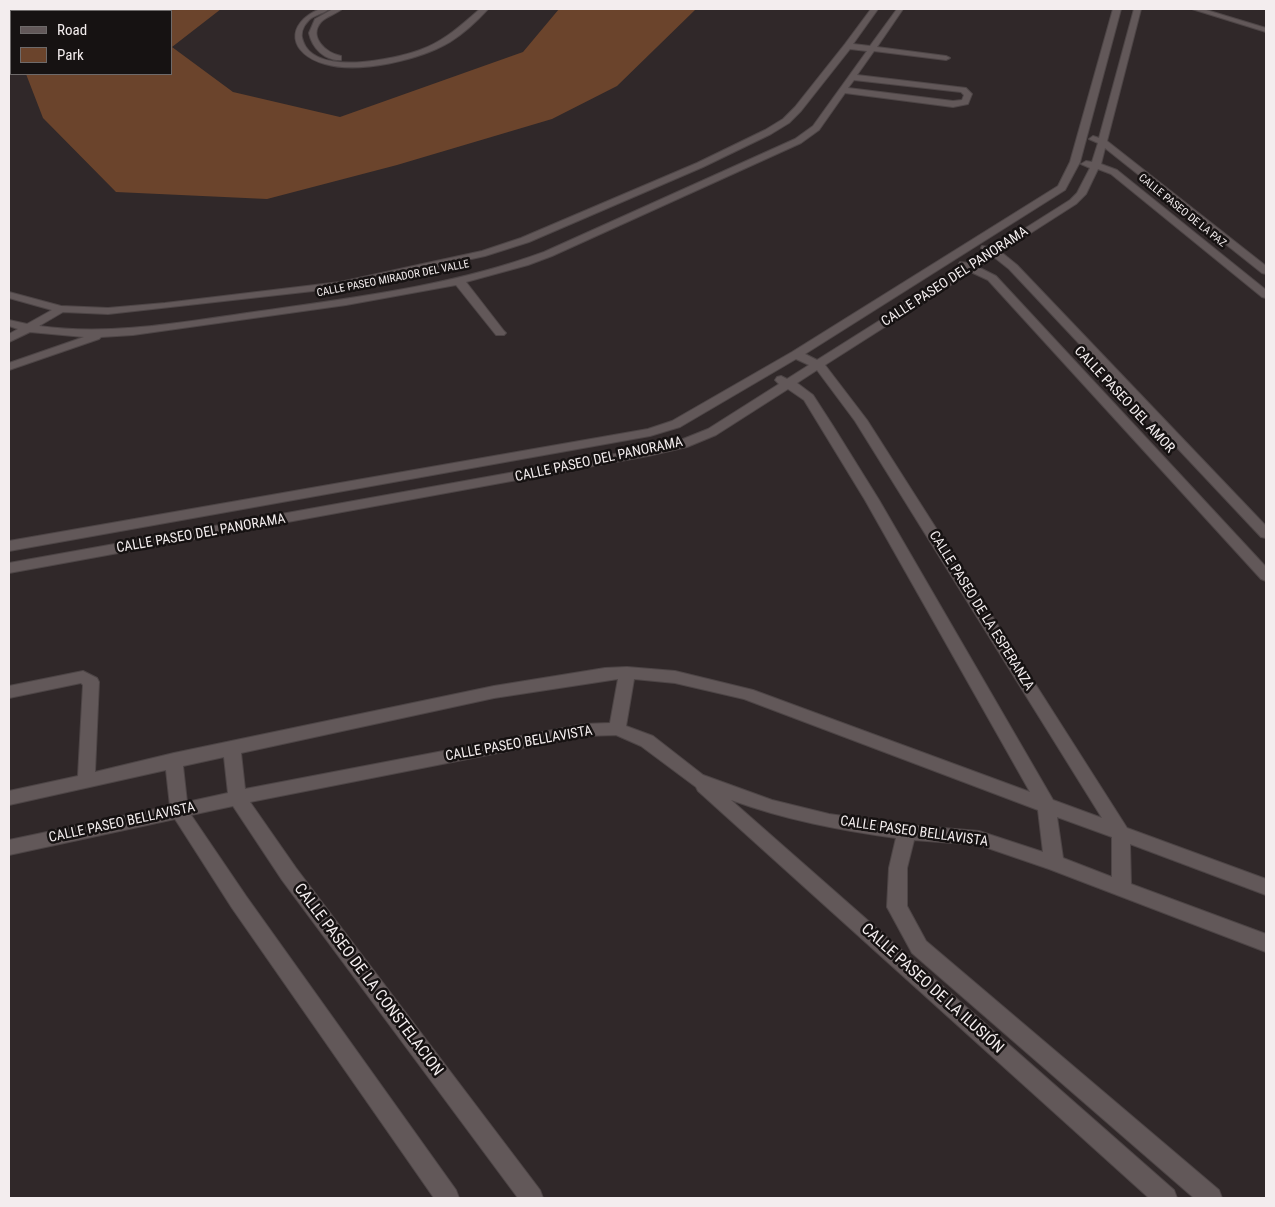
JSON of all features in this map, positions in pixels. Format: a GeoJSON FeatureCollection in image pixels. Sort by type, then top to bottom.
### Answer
{"type":"FeatureCollection","features":[{"type":"Feature","properties":{"kind":"street"},"geometry":{"type":"LineString","coordinates":[[325,9],[306,19],[298,30],[299,42],[310,57],[334,64],[349,65],[420,51],[447,41],[484,9]]}},
{"type":"Feature","properties":{"kind":"street"},"geometry":{"type":"LineString","coordinates":[[338,9],[318,20],[313,30],[314,40],[324,54],[352,60],[384,58],[428,41],[443,32]]}},
{"type":"Feature","properties":{"kind":"street","name":"CALLE PASEO MIRADOR DEL VALLE"},"geometry":{"type":"LineString","coordinates":[[9,295],[60,309],[108,311],[165,306],[340,285],[410,272],[485,253],[526,240],[700,165],[768,132],[786,121],[798,109],[848,46],[874,9]]}},
{"type":"Feature","properties":{"kind":"street","name":"CALLE PASEO MIRADOR DEL VALLE"},"geometry":{"type":"LineString","coordinates":[[9,323],[25,328],[102,334],[346,302],[459,281],[548,254],[798,141],[816,128],[900,9]]}},
{"type":"Feature","properties":{"kind":"street","name":"CALLE PASEO DEL PANORAMA"},"geometry":{"type":"LineString","coordinates":[[9,546],[650,432],[676,424],[796,354],[1062,188],[1075,162],[1117,9]]}},
{"type":"Feature","properties":{"kind":"street","name":"CALLE PASEO DEL PANORAMA"},"geometry":{"type":"LineString","coordinates":[[9,568],[648,452],[682,444],[712,432],[1073,202],[1081,194],[1096,165],[1138,9]]}},
{"type":"Feature","properties":{"kind":"street"},"geometry":{"type":"LineString","coordinates":[[1196,9],[1266,30]]}},
{"type":"Feature","properties":{"kind":"street"},"geometry":{"type":"LineString","coordinates":[[848,46],[946,58]]}},
{"type":"Feature","properties":{"kind":"street"},"geometry":{"type":"LineString","coordinates":[[844,90],[953,104],[964,102],[968,94],[963,90],[853,77]]}},
{"type":"Feature","properties":{"kind":"street","name":"CALLE PASEO DE LA PAZ"},"geometry":{"type":"LineString","coordinates":[[1082,138],[1102,141],[1266,271]]}},
{"type":"Feature","properties":{"kind":"street","name":"CALLE PASEO DE LA PAZ"},"geometry":{"type":"LineString","coordinates":[[1075,162],[1096,165],[1114,172],[1266,295]]}},
{"type":"Feature","properties":{"kind":"street"},"geometry":{"type":"LineString","coordinates":[[700,165],[724,175]]}},
{"type":"Feature","properties":{"kind":"street","name":"CALLE PASEO DEL AMOR"},"geometry":{"type":"LineString","coordinates":[[976,243],[995,252],[1013,267],[1266,534]]}},
{"type":"Feature","properties":{"kind":"street","name":"CALLE PASEO DEL AMOR"},"geometry":{"type":"LineString","coordinates":[[949,259],[992,278],[1266,576]]}},
{"type":"Feature","properties":{"kind":"street"},"geometry":{"type":"LineString","coordinates":[[459,281],[500,334]]}},
{"type":"Feature","properties":{"kind":"street"},"geometry":{"type":"LineString","coordinates":[[9,339],[60,309]]}},
{"type":"Feature","properties":{"kind":"street"},"geometry":{"type":"LineString","coordinates":[[9,367],[102,334]]}},
{"type":"Feature","properties":{"kind":"street","name":"CALLE PASEO DE LA ESPERANZA"},"geometry":{"type":"LineString","coordinates":[[796,354],[818,365],[835,383],[861,420],[1121,834]]}},
{"type":"Feature","properties":{"kind":"street"},"geometry":{"type":"LineString","coordinates":[[764,372],[787,383],[809,398],[872,500],[1046,804],[1054,863]]}},
{"type":"Feature","properties":{"kind":"street"},"geometry":{"type":"LineString","coordinates":[[9,798],[174,760],[494,692],[627,672],[675,677],[747,694],[1266,887]]}},
{"type":"Feature","properties":{"kind":"street"},"geometry":{"type":"LineString","coordinates":[[617,729],[627,672]]}},
{"type":"Feature","properties":{"kind":"street"},"geometry":{"type":"LineString","coordinates":[[9,692],[83,677],[91,682],[86,780]]}},
{"type":"Feature","properties":{"kind":"street","name":"CALLE PASEO BELLAVISTA"},"geometry":{"type":"LineString","coordinates":[[9,848],[237,798],[584,730],[617,729],[647,741],[697,780],[771,807],[829,821],[907,832],[978,838],[1054,863],[1266,943]]}},
{"type":"Feature","properties":{"kind":"street","name":"CALLE PASEO DE LA CONSTELACION"},"geometry":{"type":"LineString","coordinates":[[232,749],[237,798],[295,882],[532,1198]]}},
{"type":"Feature","properties":{"kind":"street"},"geometry":{"type":"LineString","coordinates":[[174,760],[179,811],[239,902],[448,1198]]}},
{"type":"Feature","properties":{"kind":"street","name":"CALLE PASEO DE LA ILUSIÓN"},"geometry":{"type":"LineString","coordinates":[[697,780],[1166,1198]]}},
{"type":"Feature","properties":{"kind":"street","name":"CALLE PASEO DE LA ILUSIÓN"},"geometry":{"type":"LineString","coordinates":[[907,832],[898,868],[897,907],[919,947],[1210,1198]]}},
{"type":"Feature","properties":{"kind":"street"},"geometry":{"type":"LineString","coordinates":[[1121,834],[1122,890]]}},
{"type":"Feature","properties":{"kind":"green space"},"geometry":{"type":"Polygon","coordinates":[[[221,9],[172,47],[172,10],[103,10],[221,9]]]}},
{"type":"Feature","properties":{"kind":"green space"},"geometry":{"type":"Polygon","coordinates":[[[559,9],[696,9],[617,86],[552,119],[397,165],[267,199],[116,192],[43,118],[26,75],[172,75],[172,47],[233,92],[340,117],[523,52],[559,9]]]}}]}
